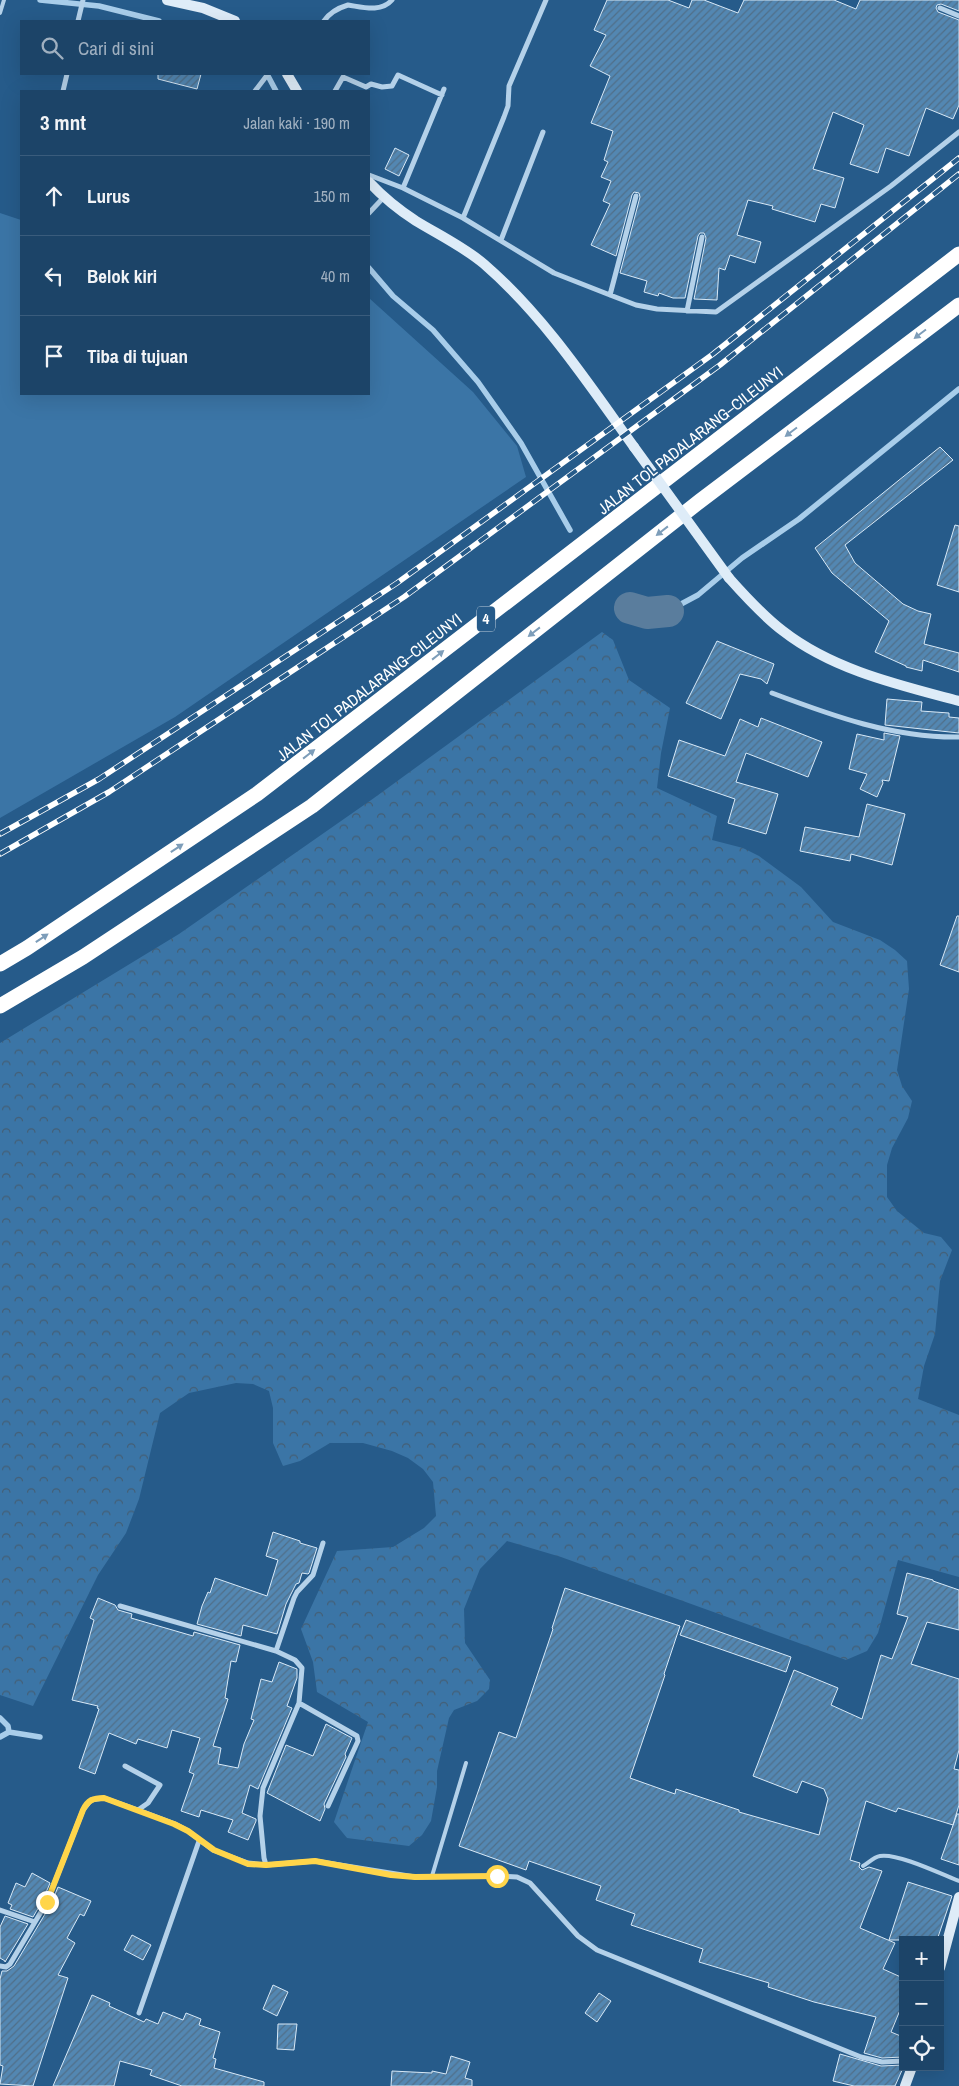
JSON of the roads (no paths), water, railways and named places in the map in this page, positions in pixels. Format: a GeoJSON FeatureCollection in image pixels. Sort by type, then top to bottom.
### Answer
{"type":"FeatureCollection","features":[{"type":"Feature","properties":{"kind":"highway","name":"JALAN TOL PADALARANG–CILEUNYI"},"geometry":{"type":"LineString","coordinates":[[0,964],[27,948],[257,794],[959,254]]}},
{"type":"Feature","properties":{"kind":"highway"},"geometry":{"type":"LineString","coordinates":[[0,1006],[83,957],[312,806],[700,501],[959,304]]}},
{"type":"Feature","properties":{"kind":"street"},"geometry":{"type":"LineString","coordinates":[[167,0],[203,8],[232,20]]}},
{"type":"Feature","properties":{"kind":"street"},"geometry":{"type":"LineString","coordinates":[[325,20],[332,12],[344,6],[378,8],[389,4],[392,0]]}},
{"type":"Feature","properties":{"kind":"street"},"geometry":{"type":"LineString","coordinates":[[463,218],[508,106],[509,86],[546,0]]}},
{"type":"Feature","properties":{"kind":"street"},"geometry":{"type":"LineString","coordinates":[[78,20],[83,2]]}},
{"type":"Feature","properties":{"kind":"street"},"geometry":{"type":"LineString","coordinates":[[940,8],[959,16]]}},
{"type":"Feature","properties":{"kind":"street"},"geometry":{"type":"LineString","coordinates":[[63,90],[66,75]]}},
{"type":"Feature","properties":{"kind":"street"},"geometry":{"type":"LineString","coordinates":[[256,90],[267,75]]}},
{"type":"Feature","properties":{"kind":"street"},"geometry":{"type":"LineString","coordinates":[[336,90],[343,76],[366,87],[371,84],[388,88],[392,86],[398,75],[443,92],[403,188]]}},
{"type":"Feature","properties":{"kind":"street"},"geometry":{"type":"LineString","coordinates":[[290,76],[296,90]]}},
{"type":"Feature","properties":{"kind":"street"},"geometry":{"type":"LineString","coordinates":[[501,240],[543,132]]}},
{"type":"Feature","properties":{"kind":"street"},"geometry":{"type":"LineString","coordinates":[[370,176],[403,188],[463,218],[554,273],[610,295],[636,305],[657,309],[716,312],[891,186],[959,132]]}},
{"type":"Feature","properties":{"kind":"street"},"geometry":{"type":"LineString","coordinates":[[370,183],[384,197],[415,220],[453,242],[483,263],[519,297],[548,330],[582,374],[728,578],[783,632],[826,658],[898,684],[959,701]]}},
{"type":"Feature","properties":{"kind":"street"},"geometry":{"type":"LineString","coordinates":[[610,295],[636,196]]}},
{"type":"Feature","properties":{"kind":"street"},"geometry":{"type":"LineString","coordinates":[[370,212],[384,197]]}},
{"type":"Feature","properties":{"kind":"street"},"geometry":{"type":"LineString","coordinates":[[687,311],[702,237]]}},
{"type":"Feature","properties":{"kind":"street"},"geometry":{"type":"LineString","coordinates":[[772,693],[836,717],[876,728],[934,737],[959,737]]}},
{"type":"Feature","properties":{"kind":"street"},"geometry":{"type":"LineString","coordinates":[[276,1651],[294,1598],[297,1592],[313,1575],[323,1543]]}},
{"type":"Feature","properties":{"kind":"street"},"geometry":{"type":"LineString","coordinates":[[120,1606],[276,1651],[295,1660],[302,1668],[299,1704],[263,1788],[260,1803],[266,1865]]}},
{"type":"Feature","properties":{"kind":"street"},"geometry":{"type":"LineString","coordinates":[[299,1704],[357,1736],[358,1741],[328,1806]]}},
{"type":"Feature","properties":{"kind":"street"},"geometry":{"type":"LineString","coordinates":[[125,1766],[160,1785],[148,1803],[138,1810]]}},
{"type":"Feature","properties":{"kind":"street"},"geometry":{"type":"LineString","coordinates":[[0,1966],[6,1967],[10,1964],[47,1902],[87,1803],[96,1798],[104,1798],[188,1831],[214,1850],[248,1864],[266,1865],[315,1861],[391,1875],[497,1876],[517,1878],[530,1883],[578,1936],[597,1950],[856,2056],[882,2062],[899,2061]]}},
{"type":"Feature","properties":{"kind":"street"},"geometry":{"type":"LineString","coordinates":[[139,2013],[199,1840]]}},
{"type":"Feature","properties":{"kind":"street"},"geometry":{"type":"LineString","coordinates":[[944,1953],[959,1897]]}},
{"type":"Feature","properties":{"kind":"street"},"geometry":{"type":"LineString","coordinates":[[0,1910],[34,1922]]}},
{"type":"Feature","properties":{"kind":"street"},"geometry":{"type":"LineString","coordinates":[[905,2086],[911,2071]]}},
{"type":"Feature","properties":{"kind":"lane"},"geometry":{"type":"LineString","coordinates":[[0,13],[4,2]]}},
{"type":"Feature","properties":{"kind":"lane"},"geometry":{"type":"LineString","coordinates":[[432,1876],[466,1763]]}},
{"type":"Feature","properties":{"kind":"lane"},"geometry":{"type":"LineString","coordinates":[[863,1866],[878,1856],[887,1856],[925,1867],[959,1881]]}},
{"type":"Feature","properties":{"kind":"waterway"},"geometry":{"type":"LineString","coordinates":[[40,0],[99,6],[155,20]]}},
{"type":"Feature","properties":{"kind":"waterway"},"geometry":{"type":"LineString","coordinates":[[268,75],[275,90]]}},
{"type":"Feature","properties":{"kind":"waterway"},"geometry":{"type":"LineString","coordinates":[[370,269],[393,296],[433,330],[478,382],[521,443],[570,530]]}},
{"type":"Feature","properties":{"kind":"waterway"},"geometry":{"type":"LineString","coordinates":[[668,611],[698,595],[742,558],[799,519],[959,389]]}},
{"type":"Feature","properties":{"kind":"waterway"},"geometry":{"type":"LineString","coordinates":[[630,608],[647,613],[668,611]]}},
{"type":"Feature","properties":{"kind":"waterway"},"geometry":{"type":"LineString","coordinates":[[0,1718],[8,1726],[9,1732]]}},
{"type":"Feature","properties":{"kind":"waterway"},"geometry":{"type":"LineString","coordinates":[[0,1737],[9,1732],[40,1737]]}},
{"type":"Feature","properties":{"kind":"railway"},"geometry":{"type":"LineString","coordinates":[[0,834],[99,779],[397,583],[713,354],[959,158]]}},
{"type":"Feature","properties":{"kind":"railway"},"geometry":{"type":"LineString","coordinates":[[0,854],[109,792],[404,597],[720,365],[959,174]]}}]}
